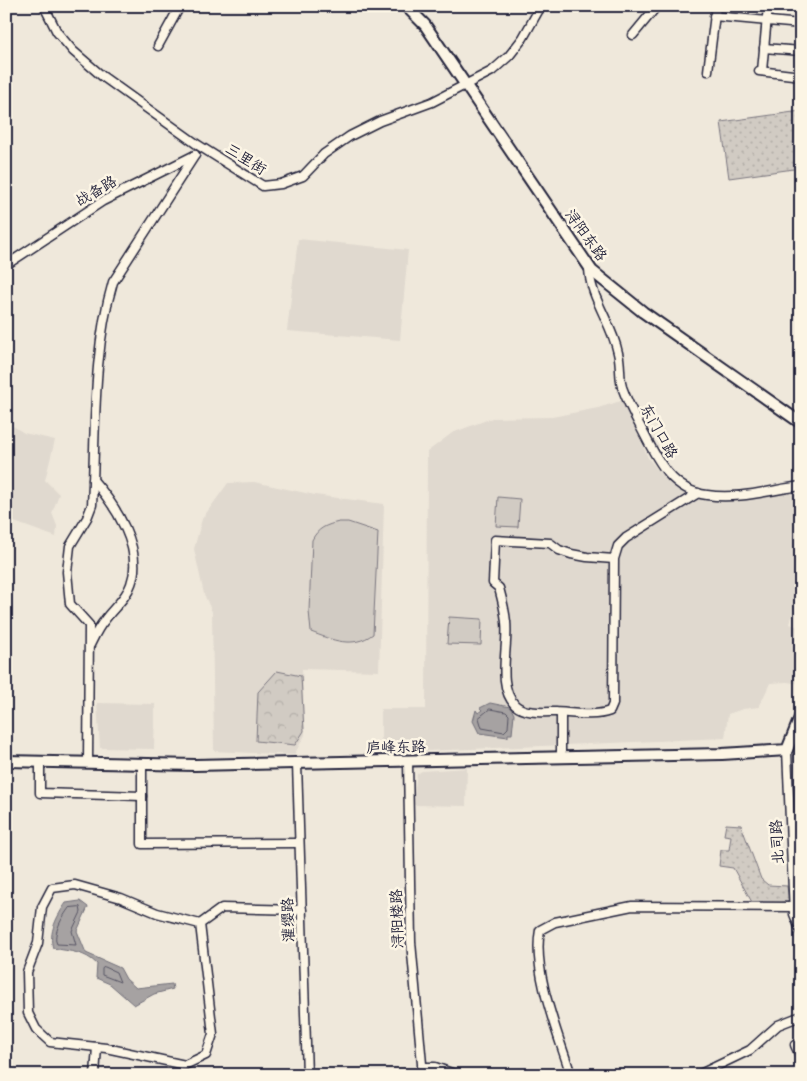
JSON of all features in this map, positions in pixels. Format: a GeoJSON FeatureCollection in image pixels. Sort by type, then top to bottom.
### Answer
{"type":"FeatureCollection","features":[{"type":"Feature","properties":{"kind":"main road","name":"浔阳东路"},"geometry":{"type":"LineString","coordinates":[[406,6],[425,25],[464,86],[589,268],[643,312],[801,424]]}},
{"type":"Feature","properties":{"kind":"main road"},"geometry":{"type":"LineString","coordinates":[[786,750],[801,715]]}},
{"type":"Feature","properties":{"kind":"main road","name":"庐峰东路"},"geometry":{"type":"LineString","coordinates":[[6,761],[142,764],[297,764],[561,758],[786,750]]}},
{"type":"Feature","properties":{"kind":"street","name":"三里街"},"geometry":{"type":"LineString","coordinates":[[44,6],[57,32],[73,51],[102,76],[206,150],[263,186],[280,184],[303,176],[324,154],[350,136],[380,121],[432,102],[492,71],[509,56],[523,38],[541,6]]}},
{"type":"Feature","properties":{"kind":"street"},"geometry":{"type":"LineString","coordinates":[[158,46],[180,6]]}},
{"type":"Feature","properties":{"kind":"street"},"geometry":{"type":"LineString","coordinates":[[633,35],[657,6]]}},
{"type":"Feature","properties":{"kind":"street"},"geometry":{"type":"LineString","coordinates":[[708,71],[716,6]]}},
{"type":"Feature","properties":{"kind":"street"},"geometry":{"type":"LineString","coordinates":[[768,6],[761,71],[801,76]]}},
{"type":"Feature","properties":{"kind":"street"},"geometry":{"type":"LineString","coordinates":[[714,16],[801,24]]}},
{"type":"Feature","properties":{"kind":"street"},"geometry":{"type":"LineString","coordinates":[[764,48],[801,51]]}},
{"type":"Feature","properties":{"kind":"street","name":"战备路"},"geometry":{"type":"LineString","coordinates":[[6,265],[103,201],[206,150]]}},
{"type":"Feature","properties":{"kind":"street"},"geometry":{"type":"LineString","coordinates":[[88,763],[89,625],[70,604],[67,572],[70,546],[87,518],[92,505],[97,373],[108,297],[113,282],[194,155]]}},
{"type":"Feature","properties":{"kind":"street","name":"东门口路"},"geometry":{"type":"LineString","coordinates":[[589,268],[589,279],[593,290],[612,328],[619,355],[621,384],[629,404],[666,472],[677,482],[698,493],[730,497],[801,486]]}},
{"type":"Feature","properties":{"kind":"street"},"geometry":{"type":"LineString","coordinates":[[89,646],[100,627],[128,591],[134,566],[128,534],[118,513],[93,480]]}},
{"type":"Feature","properties":{"kind":"street"},"geometry":{"type":"LineString","coordinates":[[614,559],[587,558],[571,554],[559,550],[550,543],[495,540],[493,583],[500,588],[506,623],[506,687],[515,705],[528,711],[603,714],[610,711],[613,704],[614,559],[618,546],[626,538],[698,493]]}},
{"type":"Feature","properties":{"kind":"street"},"geometry":{"type":"LineString","coordinates":[[561,713],[561,758]]}},
{"type":"Feature","properties":{"kind":"street","name":"北司路"},"geometry":{"type":"LineString","coordinates":[[786,750],[794,907],[801,932]]}},
{"type":"Feature","properties":{"kind":"street","name":"浔阳楼路"},"geometry":{"type":"LineString","coordinates":[[408,761],[411,942],[423,1071]]}},
{"type":"Feature","properties":{"kind":"street"},"geometry":{"type":"LineString","coordinates":[[40,762],[40,793],[142,796]]}},
{"type":"Feature","properties":{"kind":"street"},"geometry":{"type":"LineString","coordinates":[[142,764],[142,844],[299,843]]}},
{"type":"Feature","properties":{"kind":"street","name":"灌缨路"},"geometry":{"type":"LineString","coordinates":[[297,764],[307,1075]]}},
{"type":"Feature","properties":{"kind":"street"},"geometry":{"type":"LineString","coordinates":[[792,859],[801,860]]}},
{"type":"Feature","properties":{"kind":"street"},"geometry":{"type":"LineString","coordinates":[[75,885],[121,898],[157,913],[200,924],[213,1034],[206,1056],[185,1064],[97,1047],[50,1042],[36,1029],[28,1013],[27,972],[38,943],[42,907],[52,888],[75,885]]}},
{"type":"Feature","properties":{"kind":"street"},"geometry":{"type":"LineString","coordinates":[[570,1075],[542,980],[537,947],[540,930],[555,922],[632,906],[794,907]]}},
{"type":"Feature","properties":{"kind":"street"},"geometry":{"type":"LineString","coordinates":[[200,924],[222,908],[302,910]]}},
{"type":"Feature","properties":{"kind":"street"},"geometry":{"type":"LineString","coordinates":[[698,1075],[750,1050],[778,1025],[801,1016]]}},
{"type":"Feature","properties":{"kind":"street"},"geometry":{"type":"LineString","coordinates":[[794,1045],[801,1058]]}},
{"type":"Feature","properties":{"kind":"street"},"geometry":{"type":"LineString","coordinates":[[95,1075],[97,1047]]}},
{"type":"Feature","properties":{"kind":"street"},"geometry":{"type":"LineString","coordinates":[[423,1071],[435,1067],[457,1075]]}},
{"type":"Feature","properties":{"kind":"shaded area"},"geometry":{"type":"Polygon","coordinates":[[[298,239],[408,250],[400,340],[287,331],[298,239]]]}},
{"type":"Feature","properties":{"kind":"shaded area"},"geometry":{"type":"Polygon","coordinates":[[[624,400],[648,458],[661,474],[697,498],[711,501],[776,491],[801,491],[801,582],[790,624],[798,627],[795,650],[801,652],[801,684],[787,682],[770,683],[759,707],[743,709],[728,714],[725,738],[381,753],[381,709],[426,709],[427,452],[452,433],[492,418],[552,417],[598,408],[624,400]]]}},
{"type":"Feature","properties":{"kind":"shaded area"},"geometry":{"type":"Polygon","coordinates":[[[13,426],[24,433],[55,440],[45,480],[59,494],[52,513],[57,526],[56,537],[6,519],[6,438],[13,426]]]}},
{"type":"Feature","properties":{"kind":"shaded area"},"geometry":{"type":"Polygon","coordinates":[[[254,482],[315,495],[384,504],[379,671],[302,669],[305,735],[294,755],[214,751],[212,612],[204,594],[194,549],[202,519],[228,483],[254,482]]]}},
{"type":"Feature","properties":{"kind":"shaded area"},"geometry":{"type":"Polygon","coordinates":[[[97,703],[155,704],[154,749],[100,748],[97,703]]]}},
{"type":"Feature","properties":{"kind":"shaded area"},"geometry":{"type":"Polygon","coordinates":[[[467,768],[466,806],[412,805],[417,774],[422,771],[467,768]]]}},
{"type":"Feature","properties":{"kind":"green space"},"geometry":{"type":"Polygon","coordinates":[[[801,111],[801,168],[729,178],[721,122],[801,111]]]}},
{"type":"Feature","properties":{"kind":"green space"},"geometry":{"type":"Polygon","coordinates":[[[498,497],[520,499],[518,527],[496,526],[498,497]]]}},
{"type":"Feature","properties":{"kind":"green space"},"geometry":{"type":"Polygon","coordinates":[[[339,522],[348,522],[378,532],[373,634],[358,641],[342,642],[311,632],[309,611],[312,540],[323,528],[339,522]]]}},
{"type":"Feature","properties":{"kind":"green space"},"geometry":{"type":"Polygon","coordinates":[[[449,617],[482,619],[481,645],[447,644],[449,617]]]}},
{"type":"Feature","properties":{"kind":"green space"},"geometry":{"type":"Polygon","coordinates":[[[277,671],[301,676],[304,731],[295,745],[256,741],[258,692],[277,671]]]}},
{"type":"Feature","properties":{"kind":"green space"},"geometry":{"type":"Polygon","coordinates":[[[726,824],[741,825],[761,879],[768,885],[787,886],[789,902],[753,904],[733,868],[719,866],[721,850],[729,850],[731,836],[724,835],[726,824]]]}},
{"type":"Feature","properties":{"kind":"water"},"geometry":{"type":"Polygon","coordinates":[[[490,703],[510,707],[514,714],[512,734],[508,734],[508,737],[479,733],[473,721],[476,710],[478,713],[482,710],[480,708],[490,703]]]}},
{"type":"Feature","properties":{"kind":"water"},"geometry":{"type":"Polygon","coordinates":[[[80,901],[88,907],[77,931],[86,953],[120,968],[126,979],[136,988],[172,984],[173,989],[154,994],[134,1005],[110,984],[96,978],[97,964],[92,960],[77,953],[53,948],[52,936],[59,913],[66,903],[80,901]]]}}]}
